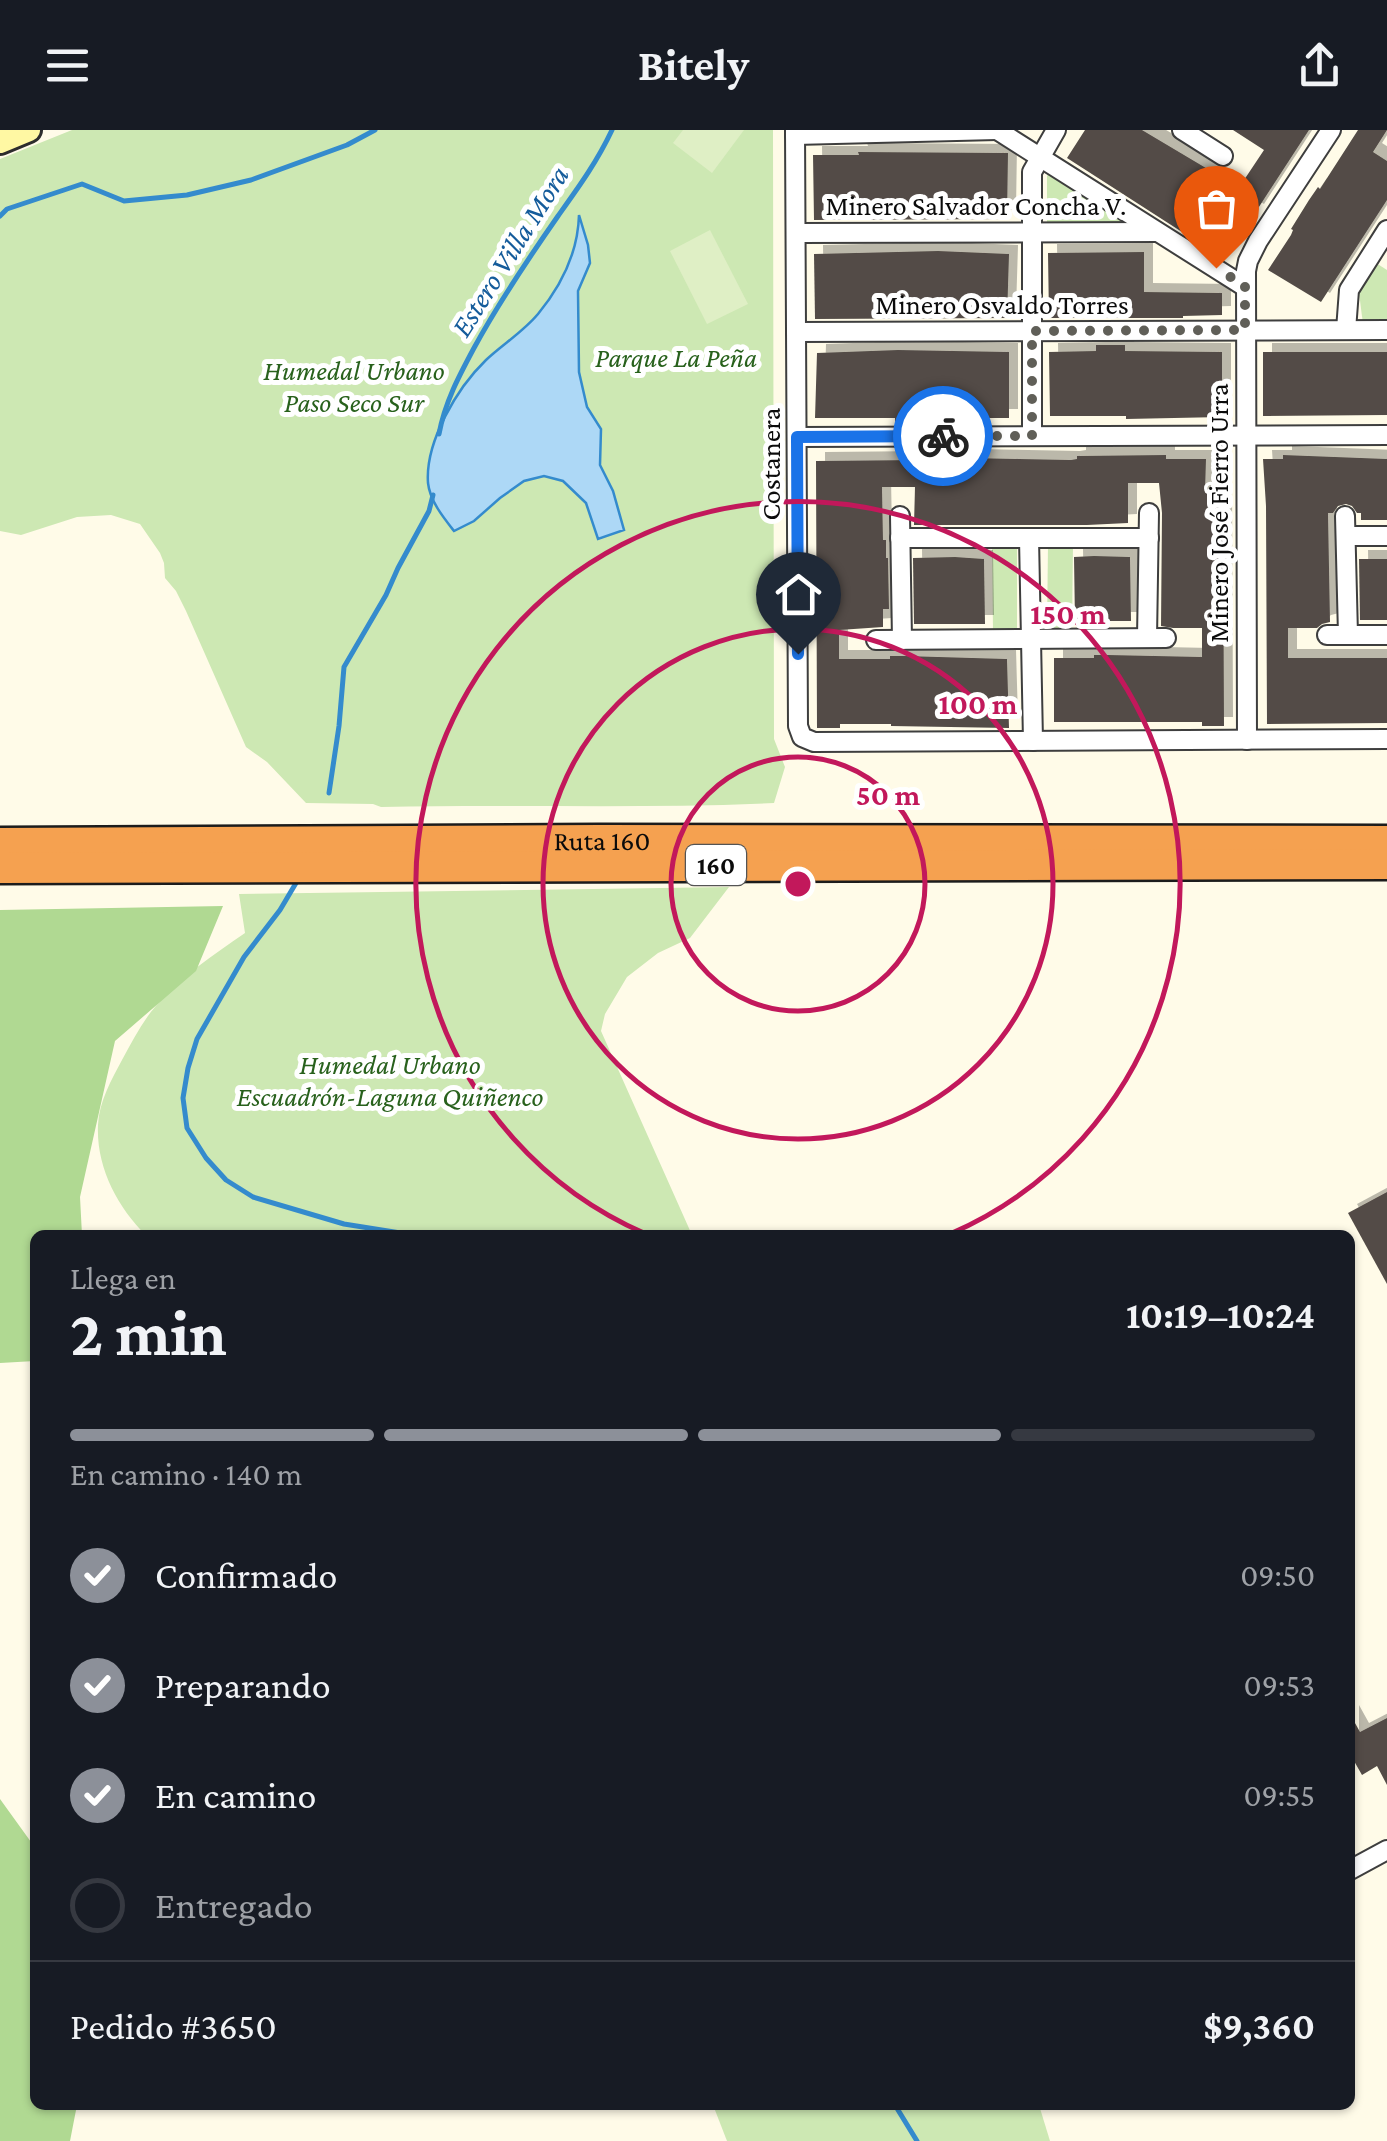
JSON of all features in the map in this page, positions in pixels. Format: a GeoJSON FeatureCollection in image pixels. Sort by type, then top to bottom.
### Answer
{"type":"FeatureCollection","features":[{"type":"Feature","properties":{"kind":"highway","name":"Ruta 160"},"geometry":{"type":"LineString","coordinates":[[0,841],[1387,841]]}},
{"type":"Feature","properties":{"kind":"highway","name":"Ruta 160"},"geometry":{"type":"LineString","coordinates":[[0,868],[1387,864]]}},
{"type":"Feature","properties":{"kind":"main road"},"geometry":{"type":"LineString","coordinates":[[0,142],[29,130]]}},
{"type":"Feature","properties":{"kind":"street"},"geometry":{"type":"LineString","coordinates":[[796,133],[997,130],[1245,286]]}},
{"type":"Feature","properties":{"kind":"street"},"geometry":{"type":"LineString","coordinates":[[1032,436],[1032,172],[1056,130]]}},
{"type":"Feature","properties":{"kind":"street"},"geometry":{"type":"LineString","coordinates":[[1182,130],[1210,138],[1223,156]]}},
{"type":"Feature","properties":{"kind":"street","name":"Minero José Fierro Urra"},"geometry":{"type":"LineString","coordinates":[[1247,740],[1246,271],[1252,252],[1332,130]]}},
{"type":"Feature","properties":{"kind":"street","name":"Costanera"},"geometry":{"type":"LineString","coordinates":[[796,133],[798,726],[802,736],[814,742],[1033,741]]}},
{"type":"Feature","properties":{"kind":"street"},"geometry":{"type":"LineString","coordinates":[[1346,330],[1349,290],[1380,256],[1387,230]]}},
{"type":"Feature","properties":{"kind":"street","name":"Minero Salvador Concha V."},"geometry":{"type":"LineString","coordinates":[[796,234],[1157,232]]}},
{"type":"Feature","properties":{"kind":"street","name":"Minero Osvaldo Torres"},"geometry":{"type":"LineString","coordinates":[[796,332],[1387,330]]}},
{"type":"Feature","properties":{"kind":"street"},"geometry":{"type":"LineString","coordinates":[[797,437],[1387,434]]}},
{"type":"Feature","properties":{"kind":"street"},"geometry":{"type":"LineString","coordinates":[[876,640],[1157,638],[1149,513]]}},
{"type":"Feature","properties":{"kind":"street"},"geometry":{"type":"LineString","coordinates":[[900,516],[902,640]]}},
{"type":"Feature","properties":{"kind":"street"},"geometry":{"type":"LineString","coordinates":[[1345,516],[1348,635]]}},
{"type":"Feature","properties":{"kind":"street"},"geometry":{"type":"LineString","coordinates":[[1346,536],[1387,536]]}},
{"type":"Feature","properties":{"kind":"street"},"geometry":{"type":"LineString","coordinates":[[900,538],[1149,538]]}},
{"type":"Feature","properties":{"kind":"street"},"geometry":{"type":"LineString","coordinates":[[1029,538],[1033,741],[1387,739]]}},
{"type":"Feature","properties":{"kind":"street"},"geometry":{"type":"LineString","coordinates":[[1327,635],[1387,635]]}},
{"type":"Feature","properties":{"kind":"street"},"geometry":{"type":"LineString","coordinates":[[1355,1867],[1387,1850]]}},
{"type":"Feature","properties":{"kind":"green space","name":"Humedal Urbano Paso Seco Sur"},"geometry":{"type":"Polygon","coordinates":[[[72,130],[773,130],[774,739],[785,767],[774,803],[381,807],[306,803],[267,762],[246,747],[186,611],[165,578],[160,553],[140,524],[111,515],[77,517],[21,535],[0,531],[0,159],[72,130]]]}},
{"type":"Feature","properties":{"kind":"green space"},"geometry":{"type":"Polygon","coordinates":[[[683,130],[744,130],[712,173],[673,143],[683,130]]]}},
{"type":"Feature","properties":{"kind":"green space"},"geometry":{"type":"Polygon","coordinates":[[[1049,172],[1129,217],[1128,227],[1047,225],[1049,172]]]}},
{"type":"Feature","properties":{"kind":"green space"},"geometry":{"type":"Polygon","coordinates":[[[710,230],[748,304],[707,324],[670,251],[710,230]]]}},
{"type":"Feature","properties":{"kind":"green space"},"geometry":{"type":"Polygon","coordinates":[[[1376,263],[1387,270],[1387,324],[1363,324],[1359,293],[1376,263]]]}},
{"type":"Feature","properties":{"kind":"green space"},"geometry":{"type":"Polygon","coordinates":[[[992,542],[1017,545],[1017,632],[993,632],[992,542]]]}},
{"type":"Feature","properties":{"kind":"green space"},"geometry":{"type":"Polygon","coordinates":[[[1073,543],[1072,633],[1049,632],[1048,545],[1073,543]]]}},
{"type":"Feature","properties":{"kind":"green space","name":"Humedal Urbano Escuadrón-Laguna Quiñenco"},"geometry":{"type":"Polygon","coordinates":[[[729,887],[690,938],[658,953],[627,977],[605,1014],[601,1031],[690,1230],[142,1230],[110,1185],[98,1140],[99,1116],[107,1091],[137,1032],[155,1007],[186,976],[245,933],[239,894],[729,887]]]}},
{"type":"Feature","properties":{"kind":"green space"},"geometry":{"type":"Polygon","coordinates":[[[223,906],[196,971],[115,1041],[80,1197],[82,1230],[30,1230],[30,1361],[0,1363],[0,910],[223,906]]]}},
{"type":"Feature","properties":{"kind":"green space"},"geometry":{"type":"Polygon","coordinates":[[[0,1799],[30,1841],[30,2110],[76,2110],[70,2141],[0,2141],[0,1799]]]}},
{"type":"Feature","properties":{"kind":"green space"},"geometry":{"type":"Polygon","coordinates":[[[715,2110],[1041,2110],[1050,2141],[727,2141],[715,2110]]]}},
{"type":"Feature","properties":{"kind":"water"},"geometry":{"type":"Polygon","coordinates":[[[579,215],[590,263],[578,291],[579,372],[587,407],[601,429],[600,465],[613,491],[624,530],[598,539],[586,503],[563,481],[544,476],[524,481],[474,521],[454,531],[429,490],[428,467],[437,433],[454,400],[475,372],[532,320],[554,292],[572,255],[579,215]]]}},
{"type":"Feature","properties":{"kind":"building"},"geometry":{"type":"Polygon","coordinates":[[[1085,130],[1142,130],[1231,187],[1196,241],[1067,158],[1085,130]]]}},
{"type":"Feature","properties":{"kind":"building"},"geometry":{"type":"Polygon","coordinates":[[[1233,130],[1309,130],[1255,213],[1232,198],[1264,150],[1233,130]]]}},
{"type":"Feature","properties":{"kind":"building"},"geometry":{"type":"Polygon","coordinates":[[[1358,130],[1387,130],[1373,152],[1387,161],[1387,200],[1321,302],[1268,270],[1309,200],[1358,130]]]}},
{"type":"Feature","properties":{"kind":"building"},"geometry":{"type":"Polygon","coordinates":[[[858,152],[1008,153],[1007,219],[814,220],[813,155],[859,155],[858,152]]]}},
{"type":"Feature","properties":{"kind":"building"},"geometry":{"type":"Polygon","coordinates":[[[1144,252],[1144,292],[1222,293],[1222,315],[1049,318],[1048,253],[1144,252]]]}},
{"type":"Feature","properties":{"kind":"building"},"geometry":{"type":"Polygon","coordinates":[[[814,254],[1009,254],[1007,318],[815,319],[814,254]]]}},
{"type":"Feature","properties":{"kind":"building"},"geometry":{"type":"Polygon","coordinates":[[[1096,345],[1125,345],[1125,351],[1222,352],[1222,417],[1050,416],[1049,352],[1096,351],[1096,345]]]}},
{"type":"Feature","properties":{"kind":"building"},"geometry":{"type":"Polygon","coordinates":[[[1009,352],[1009,418],[895,422],[895,418],[815,418],[817,353],[1009,352]]]}},
{"type":"Feature","properties":{"kind":"building"},"geometry":{"type":"Polygon","coordinates":[[[1263,352],[1387,352],[1387,415],[1263,416],[1263,352]]]}},
{"type":"Feature","properties":{"kind":"building"},"geometry":{"type":"Polygon","coordinates":[[[1166,455],[1166,459],[1206,459],[1205,493],[1223,493],[1224,726],[1202,726],[1202,722],[1054,722],[1054,658],[1202,657],[1202,628],[1161,626],[1159,483],[1128,483],[1128,523],[1087,525],[914,525],[915,487],[882,487],[889,609],[883,609],[883,627],[839,630],[839,659],[1007,659],[1009,728],[840,724],[840,728],[817,728],[816,461],[919,457],[1071,460],[1077,456],[1166,455]]]}},
{"type":"Feature","properties":{"kind":"building"},"geometry":{"type":"Polygon","coordinates":[[[1283,455],[1387,459],[1387,520],[1361,520],[1361,513],[1346,504],[1328,513],[1330,622],[1317,628],[1288,628],[1288,658],[1387,658],[1387,723],[1267,724],[1263,459],[1283,459],[1283,455]]]}},
{"type":"Feature","properties":{"kind":"building"},"geometry":{"type":"Polygon","coordinates":[[[1074,557],[1130,557],[1131,621],[1075,622],[1074,557]]]}},
{"type":"Feature","properties":{"kind":"building"},"geometry":{"type":"Polygon","coordinates":[[[913,558],[984,559],[985,624],[914,624],[913,558]]]}},
{"type":"Feature","properties":{"kind":"building"},"geometry":{"type":"Polygon","coordinates":[[[1359,559],[1387,559],[1387,620],[1360,620],[1359,559]]]}},
{"type":"Feature","properties":{"kind":"building"},"geometry":{"type":"Polygon","coordinates":[[[1387,1192],[1387,1284],[1348,1213],[1387,1192]]]}},
{"type":"Feature","properties":{"kind":"building"},"geometry":{"type":"Polygon","coordinates":[[[1387,1718],[1387,1785],[1377,1766],[1362,1775],[1355,1763],[1355,1723],[1360,1732],[1387,1718]]]}},
{"type":"Feature","properties":{"kind":"waterway"},"geometry":{"type":"LineString","coordinates":[[0,216],[7,209],[82,184],[124,201],[187,195],[251,180],[347,145],[375,130]]}},
{"type":"Feature","properties":{"kind":"waterway","name":"Estero Villa Mora"},"geometry":{"type":"LineString","coordinates":[[439,434],[453,390],[484,331],[612,130]]}},
{"type":"Feature","properties":{"kind":"waterway","name":"Estero Villa Mora"},"geometry":{"type":"LineString","coordinates":[[329,793],[344,667],[386,595],[429,511],[433,495]]}},
{"type":"Feature","properties":{"kind":"waterway","name":"Estero Villa Mora"},"geometry":{"type":"LineString","coordinates":[[296,883],[244,957],[197,1039],[183,1098],[187,1128],[226,1180],[253,1197],[344,1224],[382,1230]]}},
{"type":"Feature","properties":{"kind":"waterway","name":"Estero Villa Mora"},"geometry":{"type":"LineString","coordinates":[[898,2110],[917,2141]]}},
{"type":"Feature","properties":{"kind":"way so far"},"geometry":{"type":"LineString","coordinates":[[943,436],[1032,436],[1032,331],[1245,330],[1245,286],[1216,268]]}},
{"type":"Feature","properties":{"kind":"route"},"geometry":{"type":"LineString","coordinates":[[798,654],[797,437],[943,436]]}},
{"type":"Feature","properties":{"kind":"park label","name":"Parque La Peña"},"geometry":{"type":"Point","coordinates":[676,357]}}]}
